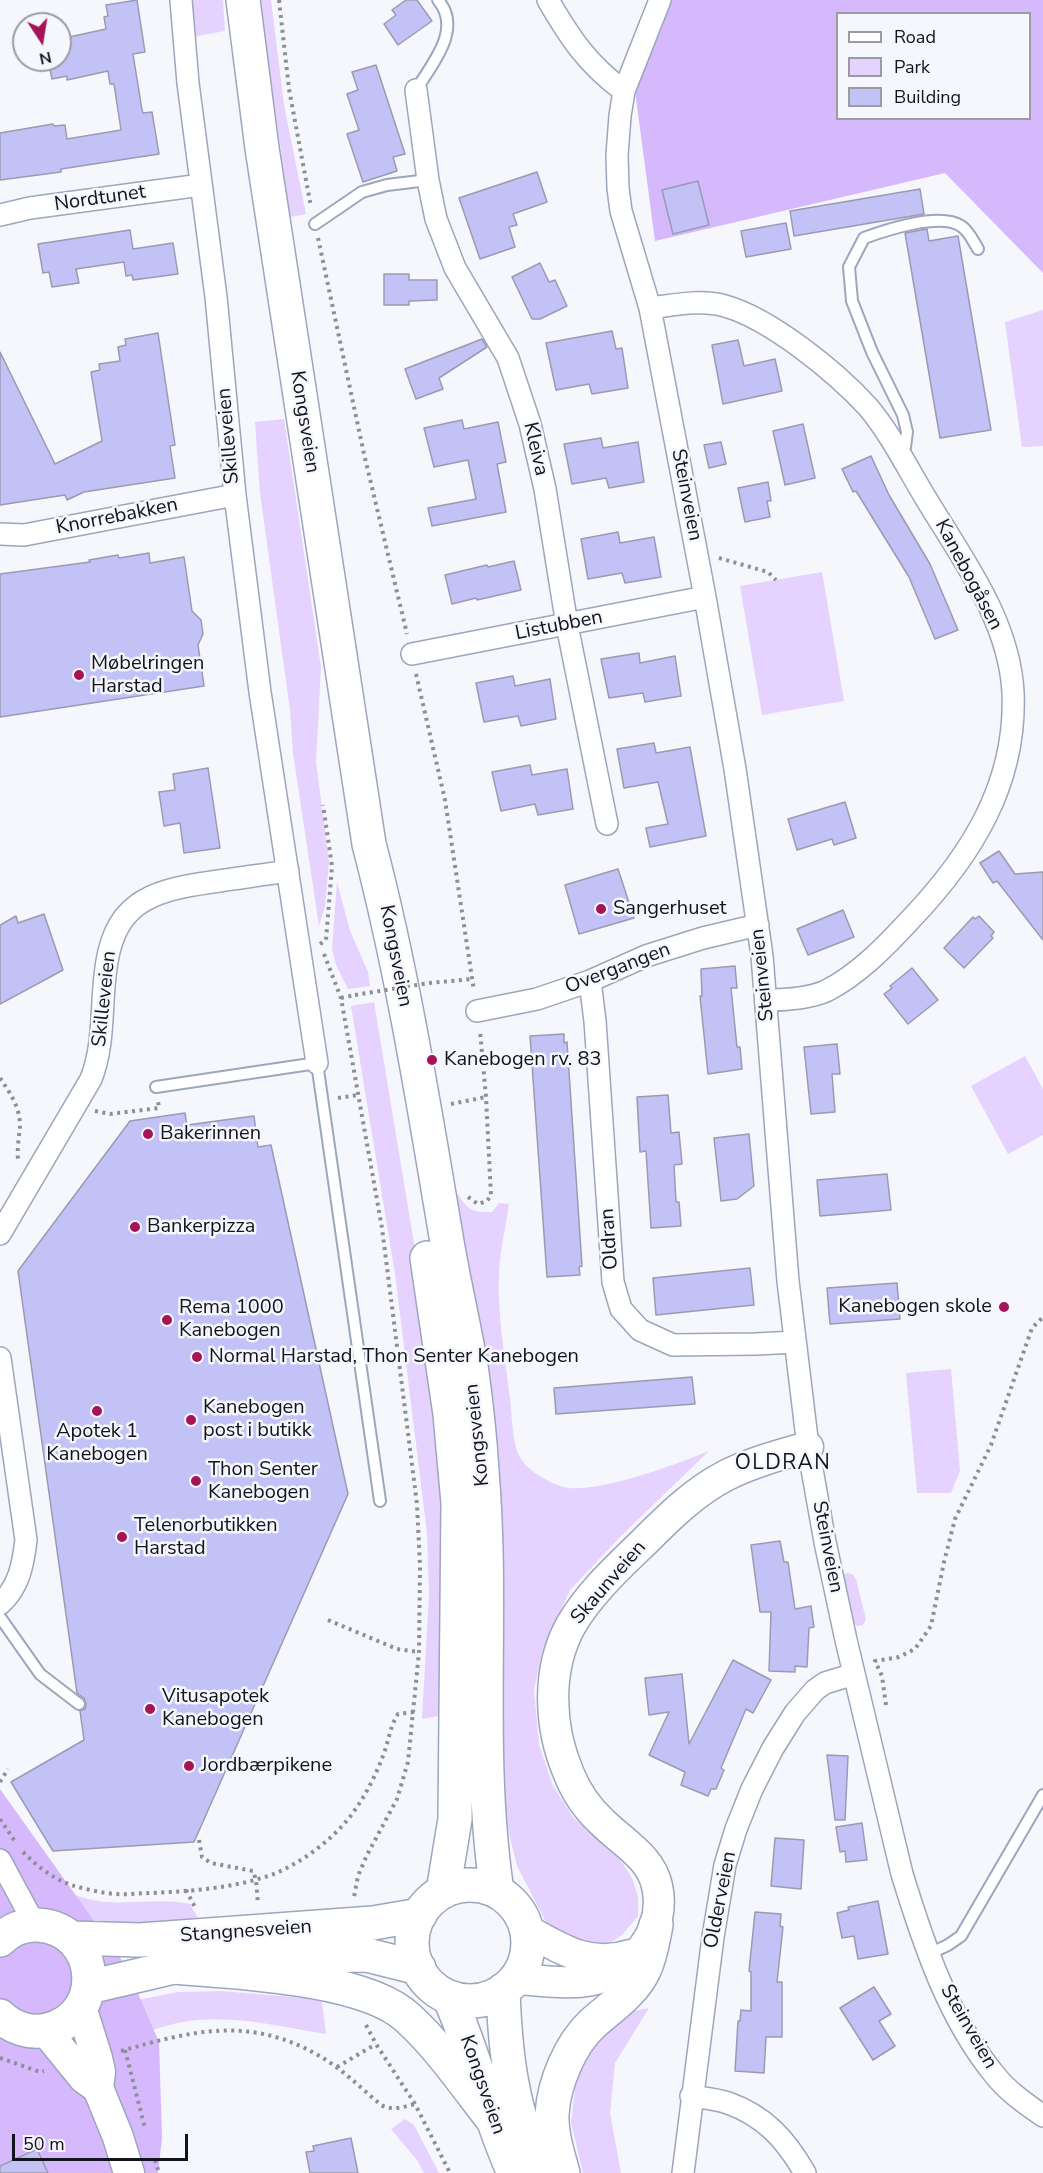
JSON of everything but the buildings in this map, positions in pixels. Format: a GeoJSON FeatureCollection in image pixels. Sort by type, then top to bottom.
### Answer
{"type":"FeatureCollection","features":[{"type":"Feature","properties":{"kind":"main road","name":"Kongsveien"},"geometry":{"type":"LineString","coordinates":[[243,0],[262,148],[369,844],[373,918],[441,1343],[456,1473],[459,1532],[455,1819],[443,1892]]}},
{"type":"Feature","properties":{"kind":"main road","name":"Kongsveien"},"geometry":{"type":"LineString","coordinates":[[369,844],[386,907],[413,1047],[477,1414],[483,1473],[486,1547],[486,1801],[497,1891]]}},
{"type":"Feature","properties":{"kind":"main road"},"geometry":{"type":"LineString","coordinates":[[464,1885],[486,1887],[497,1891],[519,1911],[527,1930],[527,1956],[509,1985],[495,1995],[477,2000],[449,1997],[431,1985],[415,1958],[413,1936],[420,1915],[434,1898],[443,1892],[464,1885]]}},
{"type":"Feature","properties":{"kind":"main road","name":"Stangnesveien"},"geometry":{"type":"LineString","coordinates":[[35,1925],[48,1926],[72,1938],[140,1940],[372,1923],[420,1915]]}},
{"type":"Feature","properties":{"kind":"main road"},"geometry":{"type":"LineString","coordinates":[[0,1940],[14,1930],[35,1925]]}},
{"type":"Feature","properties":{"kind":"main road"},"geometry":{"type":"LineString","coordinates":[[72,1938],[87,1960],[89,1974],[85,1997]]}},
{"type":"Feature","properties":{"kind":"main road"},"geometry":{"type":"LineString","coordinates":[[563,2173],[554,2140],[552,2114],[564,2067],[590,2025],[631,1989],[644,1971],[650,1954],[647,1939]]}},
{"type":"Feature","properties":{"kind":"main road","name":"Stangnesveien"},"geometry":{"type":"LineString","coordinates":[[45,2030],[65,2022],[85,1997],[174,1967],[243,1960],[368,1955],[419,1968]]}},
{"type":"Feature","properties":{"kind":"main road"},"geometry":{"type":"LineString","coordinates":[[174,1967],[309,1981],[371,1997],[394,2007],[408,2017],[493,2120]]}},
{"type":"Feature","properties":{"kind":"main road","name":"Kongsveien"},"geometry":{"type":"LineString","coordinates":[[509,1985],[507,2065],[516,2104],[542,2173]]}},
{"type":"Feature","properties":{"kind":"main road","name":"Kongsveien"},"geometry":{"type":"LineString","coordinates":[[449,1997],[467,2039],[493,2120],[514,2173]]}},
{"type":"Feature","properties":{"kind":"main road"},"geometry":{"type":"LineString","coordinates":[[0,2016],[13,2026],[45,2030]]}},
{"type":"Feature","properties":{"kind":"street","name":"Skilleveien"},"geometry":{"type":"LineString","coordinates":[[181,0],[188,83],[216,297],[235,495],[260,692],[317,1063]]}},
{"type":"Feature","properties":{"kind":"street"},"geometry":{"type":"LineString","coordinates":[[548,0],[580,50],[601,75],[624,92]]}},
{"type":"Feature","properties":{"kind":"street","name":"Steinveien"},"geometry":{"type":"LineString","coordinates":[[660,0],[624,92],[617,155],[618,188],[621,211],[650,308],[698,558],[735,769],[758,925],[766,1000],[795,1342],[808,1447],[825,1542],[902,1874],[916,1920],[960,2021],[978,2052],[994,2075],[1009,2090],[1043,2116]]}},
{"type":"Feature","properties":{"kind":"street","name":"Kleiva"},"geometry":{"type":"LineString","coordinates":[[416,90],[428,180],[436,219],[455,268],[508,358],[530,424],[607,824]]}},
{"type":"Feature","properties":{"kind":"street","name":"Nordtunet"},"geometry":{"type":"LineString","coordinates":[[0,215],[30,208],[201,185]]}},
{"type":"Feature","properties":{"kind":"street","name":"Kanebogåsen"},"geometry":{"type":"LineString","coordinates":[[650,308],[699,303],[724,305],[759,319],[840,379],[869,409],[899,454],[996,619],[1009,662],[1013,692],[1007,759],[994,800],[968,850],[941,888],[886,946],[852,974],[824,992],[791,999],[766,1000]]}},
{"type":"Feature","properties":{"kind":"street","name":"Knorrebakken"},"geometry":{"type":"LineString","coordinates":[[0,534],[24,535],[235,495]]}},
{"type":"Feature","properties":{"kind":"street","name":"Listubben"},"geometry":{"type":"LineString","coordinates":[[412,654],[705,597]]}},
{"type":"Feature","properties":{"kind":"street","name":"Skilleveien"},"geometry":{"type":"LineString","coordinates":[[0,1234],[91,1079],[99,1059],[106,964],[111,939],[121,922],[133,908],[160,892],[180,886],[288,871]]}},
{"type":"Feature","properties":{"kind":"street","name":"Overgangen"},"geometry":{"type":"LineString","coordinates":[[477,1011],[537,999],[590,981],[646,956],[702,938],[758,925]]}},
{"type":"Feature","properties":{"kind":"street","name":"Oldran"},"geometry":{"type":"LineString","coordinates":[[590,981],[595,1021],[613,1282],[621,1309],[640,1330],[673,1345],[795,1342]]}},
{"type":"Feature","properties":{"kind":"street"},"geometry":{"type":"LineString","coordinates":[[0,1358],[26,1540],[23,1566],[15,1586],[0,1604]]}},
{"type":"Feature","properties":{"kind":"street","name":"Skaunveien"},"geometry":{"type":"LineString","coordinates":[[647,1939],[659,1898],[652,1871],[589,1808],[574,1784],[561,1755],[553,1710],[557,1664],[564,1641],[588,1601],[617,1569],[692,1498],[725,1476],[755,1462],[808,1447]]}},
{"type":"Feature","properties":{"kind":"street","name":"Olderveien"},"geometry":{"type":"LineString","coordinates":[[683,2173],[712,1937],[725,1865],[736,1828],[752,1789],[773,1748],[795,1713],[815,1690],[825,1683],[854,1674]]}},
{"type":"Feature","properties":{"kind":"street"},"geometry":{"type":"LineString","coordinates":[[0,1860],[35,1925]]}},
{"type":"Feature","properties":{"kind":"street"},"geometry":{"type":"LineString","coordinates":[[527,1930],[568,1953],[589,1959],[622,1958],[647,1939]]}},
{"type":"Feature","properties":{"kind":"street"},"geometry":{"type":"LineString","coordinates":[[509,1985],[591,1981],[610,1975],[626,1966],[647,1939]]}},
{"type":"Feature","properties":{"kind":"street"},"geometry":{"type":"LineString","coordinates":[[85,1997],[100,2072],[98,2088],[118,2137],[129,2173]]}},
{"type":"Feature","properties":{"kind":"street"},"geometry":{"type":"LineString","coordinates":[[45,2030],[84,2078],[98,2088]]}},
{"type":"Feature","properties":{"kind":"street"},"geometry":{"type":"LineString","coordinates":[[691,2096],[728,2103],[760,2120],[781,2137],[805,2173]]}},
{"type":"Feature","properties":{"kind":"lane"},"geometry":{"type":"LineString","coordinates":[[416,90],[448,31],[447,14],[438,0]]}},
{"type":"Feature","properties":{"kind":"lane"},"geometry":{"type":"LineString","coordinates":[[315,224],[362,192],[387,185],[428,180]]}},
{"type":"Feature","properties":{"kind":"lane"},"geometry":{"type":"LineString","coordinates":[[899,454],[905,447],[908,432],[903,415],[872,352],[852,301],[849,267],[864,238],[908,224],[935,221],[960,225],[971,236],[978,249]]}},
{"type":"Feature","properties":{"kind":"lane"},"geometry":{"type":"LineString","coordinates":[[156,1087],[317,1063],[380,1501]]}},
{"type":"Feature","properties":{"kind":"lane"},"geometry":{"type":"LineString","coordinates":[[0,1617],[40,1674],[79,1704]]}},
{"type":"Feature","properties":{"kind":"lane"},"geometry":{"type":"LineString","coordinates":[[929,1954],[961,1936],[998,1876],[1043,1795]]}},
{"type":"Feature","properties":{"kind":"path"},"geometry":{"type":"LineString","coordinates":[[279,0],[289,89],[342,354]]}},
{"type":"Feature","properties":{"kind":"path"},"geometry":{"type":"LineString","coordinates":[[698,558],[716,557],[745,564],[768,572],[776,580]]}},
{"type":"Feature","properties":{"kind":"path"},"geometry":{"type":"LineString","coordinates":[[319,945],[326,940],[332,866],[324,805]]}},
{"type":"Feature","properties":{"kind":"path"},"geometry":{"type":"LineString","coordinates":[[327,960],[341,998],[429,983],[473,979],[486,1097],[490,1196],[487,1201],[478,1204],[467,1196],[463,1188]]}},
{"type":"Feature","properties":{"kind":"path"},"geometry":{"type":"LineString","coordinates":[[0,1078],[16,1102],[19,1163]]}},
{"type":"Feature","properties":{"kind":"path"},"geometry":{"type":"LineString","coordinates":[[95,1110],[110,1114],[159,1108],[156,1087]]}},
{"type":"Feature","properties":{"kind":"path"},"geometry":{"type":"LineString","coordinates":[[446,1105],[486,1097]]}},
{"type":"Feature","properties":{"kind":"path"},"geometry":{"type":"LineString","coordinates":[[887,1707],[882,1676],[875,1661],[899,1657],[915,1649],[931,1626],[955,1519],[991,1445],[1032,1328],[1042,1318]]}},
{"type":"Feature","properties":{"kind":"path"},"geometry":{"type":"LineString","coordinates":[[328,1620],[397,1649],[419,1652]]}},
{"type":"Feature","properties":{"kind":"path"},"geometry":{"type":"LineString","coordinates":[[0,1820],[22,1851],[35,1864],[70,1884],[116,1894],[218,1887],[256,1880],[306,1857],[343,1825],[371,1783],[384,1752],[393,1721],[398,1714],[414,1712]]}},
{"type":"Feature","properties":{"kind":"path"},"geometry":{"type":"LineString","coordinates":[[0,1782],[8,1769]]}},
{"type":"Feature","properties":{"kind":"path"},"geometry":{"type":"LineString","coordinates":[[199,1840],[202,1857],[211,1863],[253,1871],[256,1880]]}},
{"type":"Feature","properties":{"kind":"path"},"geometry":{"type":"LineString","coordinates":[[186,1890],[201,1916]]}},
{"type":"Feature","properties":{"kind":"path"},"geometry":{"type":"LineString","coordinates":[[363,2018],[376,2044],[415,2104],[450,2173]]}},
{"type":"Feature","properties":{"kind":"path"},"geometry":{"type":"LineString","coordinates":[[148,2137],[125,2050],[184,2034],[232,2030],[276,2036],[317,2054],[337,2067],[387,2108],[400,2108],[415,2104]]}},
{"type":"Feature","properties":{"kind":"path"},"geometry":{"type":"LineString","coordinates":[[337,2067],[376,2044]]}},
{"type":"Feature","properties":{"kind":"path"},"geometry":{"type":"LineString","coordinates":[[0,2058],[39,2072],[49,2070]]}},
{"type":"Feature","properties":{"kind":"path"},"geometry":{"type":"LineString","coordinates":[[154,2155],[159,2173]]}},
{"type":"Feature","properties":{"kind":"green space"},"geometry":{"type":"Polygon","coordinates":[[[191,0],[223,0],[225,31],[192,37],[191,0]]]}},
{"type":"Feature","properties":{"kind":"green space"},"geometry":{"type":"Polygon","coordinates":[[[260,0],[271,0],[284,105],[306,214],[290,217],[260,0]]]}},
{"type":"Feature","properties":{"kind":"green space"},"geometry":{"type":"Polygon","coordinates":[[[1043,310],[1043,446],[1022,447],[1005,322],[1043,310]]]}},
{"type":"Feature","properties":{"kind":"green space"},"geometry":{"type":"Polygon","coordinates":[[[284,419],[321,667],[316,762],[329,862],[325,906],[319,926],[293,753],[290,710],[260,493],[255,422],[284,419]]]}},
{"type":"Feature","properties":{"kind":"green space"},"geometry":{"type":"Polygon","coordinates":[[[822,572],[844,701],[762,715],[740,586],[822,572]]]}},
{"type":"Feature","properties":{"kind":"green space"},"geometry":{"type":"Polygon","coordinates":[[[337,882],[350,931],[368,972],[370,986],[348,989],[336,965],[332,949],[337,882]]]}},
{"type":"Feature","properties":{"kind":"green space"},"geometry":{"type":"Polygon","coordinates":[[[374,1002],[418,1268],[446,1474],[445,1588],[438,1716],[422,1719],[429,1593],[427,1533],[395,1274],[351,1006],[374,1002]]]}},
{"type":"Feature","properties":{"kind":"green space"},"geometry":{"type":"Polygon","coordinates":[[[1025,1056],[1043,1089],[1043,1135],[1008,1154],[971,1086],[1025,1056]]]}},
{"type":"Feature","properties":{"kind":"green space"},"geometry":{"type":"Polygon","coordinates":[[[456,1192],[474,1211],[492,1212],[499,1203],[509,1204],[500,1263],[500,1320],[514,1437],[517,1451],[523,1462],[541,1477],[556,1484],[569,1488],[584,1488],[639,1476],[709,1451],[620,1537],[570,1590],[542,1653],[534,1690],[539,1745],[553,1786],[573,1817],[622,1862],[632,1878],[638,1897],[638,1916],[622,1935],[607,1945],[583,1943],[548,1926],[517,1866],[501,1801],[452,1194],[456,1192]]]}},
{"type":"Feature","properties":{"kind":"green space"},"geometry":{"type":"Polygon","coordinates":[[[951,1369],[960,1471],[951,1493],[917,1493],[906,1373],[951,1369]]]}},
{"type":"Feature","properties":{"kind":"green space"},"geometry":{"type":"Polygon","coordinates":[[[848,1573],[856,1579],[866,1619],[863,1625],[857,1626],[853,1622],[844,1580],[844,1574],[848,1573]]]}},
{"type":"Feature","properties":{"kind":"green space"},"geometry":{"type":"Polygon","coordinates":[[[66,1892],[106,1902],[169,1901],[190,1904],[199,1920],[130,1924],[79,1918],[66,1892]]]}},
{"type":"Feature","properties":{"kind":"green space"},"geometry":{"type":"Polygon","coordinates":[[[221,1991],[305,1998],[322,2002],[326,2034],[269,2024],[212,2019],[173,2024],[115,2043],[138,2000],[178,1992],[221,1991]]]}},
{"type":"Feature","properties":{"kind":"green space"},"geometry":{"type":"Polygon","coordinates":[[[649,2008],[615,2063],[610,2113],[621,2173],[583,2173],[571,2123],[576,2080],[595,2043],[623,2013],[649,2008]]]}},
{"type":"Feature","properties":{"kind":"green space"},"geometry":{"type":"Polygon","coordinates":[[[405,2119],[414,2125],[439,2173],[424,2173],[417,2160],[391,2129],[405,2119]]]}},
{"type":"Feature","properties":{"kind":"shaded area"},"geometry":{"type":"Polygon","coordinates":[[[650,0],[1043,0],[1043,273],[945,173],[655,241],[629,46],[650,0]]]}},
{"type":"Feature","properties":{"kind":"shaded area"},"geometry":{"type":"Polygon","coordinates":[[[0,1789],[126,1966],[159,2042],[162,2138],[158,2173],[0,2173],[0,1789]]]}},
{"type":"Feature","properties":{"kind":"place","name":"Møbelringen Harstad"},"geometry":{"type":"Point","coordinates":[79,675]}},
{"type":"Feature","properties":{"kind":"place","name":"Sangerhuset"},"geometry":{"type":"Point","coordinates":[601,909]}},
{"type":"Feature","properties":{"kind":"place","name":"Kanebogen rv. 83"},"geometry":{"type":"Point","coordinates":[432,1060]}},
{"type":"Feature","properties":{"kind":"place","name":"Bakerinnen"},"geometry":{"type":"Point","coordinates":[148,1134]}},
{"type":"Feature","properties":{"kind":"place","name":"Bankerpizza"},"geometry":{"type":"Point","coordinates":[135,1227]}},
{"type":"Feature","properties":{"kind":"place","name":"Kanebogen skole"},"geometry":{"type":"Point","coordinates":[1004,1307]}},
{"type":"Feature","properties":{"kind":"place","name":"Rema 1000 Kanebogen"},"geometry":{"type":"Point","coordinates":[167,1320]}},
{"type":"Feature","properties":{"kind":"place","name":"Normal Harstad, Thon Senter Kanebogen"},"geometry":{"type":"Point","coordinates":[197,1357]}},
{"type":"Feature","properties":{"kind":"place","name":"Apotek 1 Kanebogen"},"geometry":{"type":"Point","coordinates":[97,1411]}},
{"type":"Feature","properties":{"kind":"place","name":"Kanebogen post i butikk"},"geometry":{"type":"Point","coordinates":[191,1420]}},
{"type":"Feature","properties":{"kind":"place","name":"Thon Senter Kanebogen"},"geometry":{"type":"Point","coordinates":[196,1481]}},
{"type":"Feature","properties":{"kind":"place","name":"Telenorbutikken Harstad"},"geometry":{"type":"Point","coordinates":[122,1537]}},
{"type":"Feature","properties":{"kind":"place","name":"Vitusapotek Kanebogen"},"geometry":{"type":"Point","coordinates":[150,1709]}},
{"type":"Feature","properties":{"kind":"place","name":"Jordbærpikene"},"geometry":{"type":"Point","coordinates":[189,1766]}},
{"type":"Feature","properties":{"kind":"district","name":"OLDRAN"},"geometry":{"type":"Point","coordinates":[783,1464]}}]}
